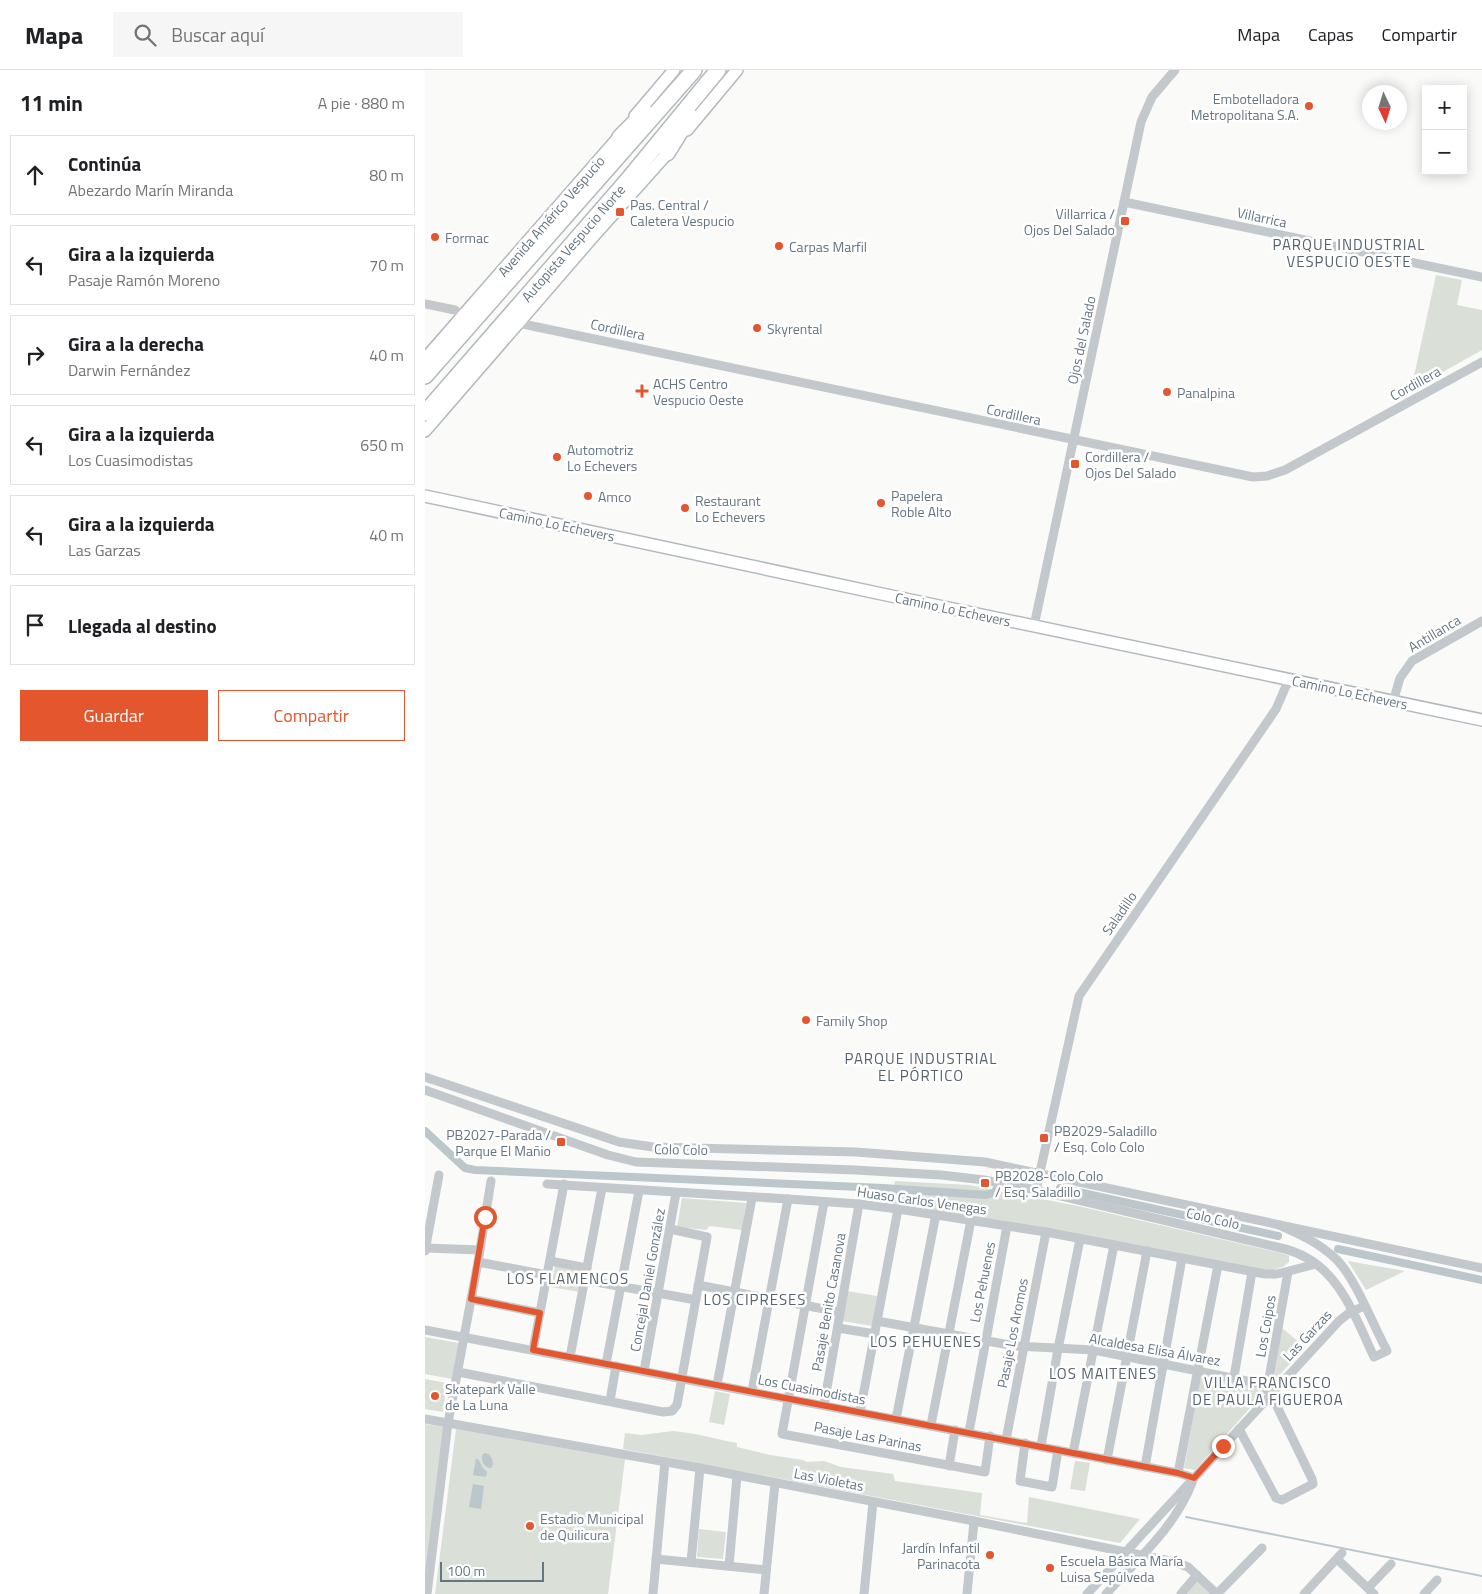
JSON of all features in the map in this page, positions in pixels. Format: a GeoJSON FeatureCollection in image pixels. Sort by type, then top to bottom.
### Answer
{"type":"FeatureCollection","features":[{"type":"Feature","properties":{"kind":"highway"},"geometry":{"type":"LineString","coordinates":[[620,137],[687,70]]}},
{"type":"Feature","properties":{"kind":"highway","name":"Autopista Vespucio Norte"},"geometry":{"type":"LineString","coordinates":[[425,376],[694,70]]}},
{"type":"Feature","properties":{"kind":"highway"},"geometry":{"type":"LineString","coordinates":[[667,153],[718,70]]}},
{"type":"Feature","properties":{"kind":"highway","name":"Autopista Vespucio Norte"},"geometry":{"type":"LineString","coordinates":[[425,413],[626,182],[718,70]]}},
{"type":"Feature","properties":{"kind":"main road","name":"Avenida Américo Vespucio"},"geometry":{"type":"LineString","coordinates":[[425,359],[620,137],[643,106],[674,70]]}},
{"type":"Feature","properties":{"kind":"main road"},"geometry":{"type":"LineString","coordinates":[[425,431],[737,70]]}},
{"type":"Feature","properties":{"kind":"main road","name":"Camino Lo Echevers"},"geometry":{"type":"LineString","coordinates":[[425,496],[1482,720]]}},
{"type":"Feature","properties":{"kind":"street","name":"Ojos del Salado"},"geometry":{"type":"LineString","coordinates":[[1034,626],[1143,116],[1152,97],[1175,70]]}},
{"type":"Feature","properties":{"kind":"street","name":"Villarrica"},"geometry":{"type":"LineString","coordinates":[[1124,202],[1482,278]]}},
{"type":"Feature","properties":{"kind":"street"},"geometry":{"type":"LineString","coordinates":[[425,304],[455,310],[463,316]]}},
{"type":"Feature","properties":{"kind":"street","name":"Cordillera"},"geometry":{"type":"LineString","coordinates":[[518,323],[1246,476],[1267,476],[1285,470],[1482,362]]}},
{"type":"Feature","properties":{"kind":"street","name":"Antillanca"},"geometry":{"type":"LineString","coordinates":[[1393,702],[1400,678],[1412,661],[1482,621]]}},
{"type":"Feature","properties":{"kind":"street","name":"Saladillo"},"geometry":{"type":"LineString","coordinates":[[1036,1190],[1079,996],[1276,709],[1289,680]]}},
{"type":"Feature","properties":{"kind":"street","name":"Colo Colo"},"geometry":{"type":"LineString","coordinates":[[425,1077],[619,1142],[635,1145],[851,1152],[985,1162],[1482,1268]]}},
{"type":"Feature","properties":{"kind":"street","name":"Colo Colo"},"geometry":{"type":"LineString","coordinates":[[425,1090],[607,1156],[636,1162],[851,1170],[941,1175],[984,1180],[1036,1190],[1293,1252],[1309,1258],[1337,1286],[1352,1311],[1374,1357],[1387,1351],[1347,1274],[1337,1260],[1308,1238],[1279,1224]]}},
{"type":"Feature","properties":{"kind":"street"},"geometry":{"type":"LineString","coordinates":[[505,1118],[510,1105]]}},
{"type":"Feature","properties":{"kind":"street"},"geometry":{"type":"LineString","coordinates":[[517,1123],[522,1109]]}},
{"type":"Feature","properties":{"kind":"street"},"geometry":{"type":"LineString","coordinates":[[851,1152],[851,1170]]}},
{"type":"Feature","properties":{"kind":"street"},"geometry":{"type":"LineString","coordinates":[[864,1171],[865,1153]]}},
{"type":"Feature","properties":{"kind":"street"},"geometry":{"type":"LineString","coordinates":[[439,1175],[425,1250],[480,1250]]}},
{"type":"Feature","properties":{"kind":"street"},"geometry":{"type":"LineString","coordinates":[[427,1594],[448,1423],[491,1181]]}},
{"type":"Feature","properties":{"kind":"street","name":"Huaso Carlos Venegas"},"geometry":{"type":"LineString","coordinates":[[547,1184],[859,1204],[1046,1232],[1253,1272],[1275,1274],[1316,1264]]}},
{"type":"Feature","properties":{"kind":"street"},"geometry":{"type":"LineString","coordinates":[[533,1350],[564,1184]]}},
{"type":"Feature","properties":{"kind":"street"},"geometry":{"type":"LineString","coordinates":[[570,1357],[602,1188]]}},
{"type":"Feature","properties":{"kind":"street"},"geometry":{"type":"LineString","coordinates":[[606,1364],[639,1191]]}},
{"type":"Feature","properties":{"kind":"street","name":"Concejal Daniel González"},"geometry":{"type":"LineString","coordinates":[[644,1371],[676,1193]]}},
{"type":"Feature","properties":{"kind":"street"},"geometry":{"type":"LineString","coordinates":[[717,1385],[752,1198]]}},
{"type":"Feature","properties":{"kind":"street"},"geometry":{"type":"LineString","coordinates":[[752,1392],[788,1199]]}},
{"type":"Feature","properties":{"kind":"street"},"geometry":{"type":"LineString","coordinates":[[787,1398],[824,1202]]}},
{"type":"Feature","properties":{"kind":"street","name":"Pasaje Benito Casanova"},"geometry":{"type":"LineString","coordinates":[[824,1405],[859,1204]]}},
{"type":"Feature","properties":{"kind":"street"},"geometry":{"type":"LineString","coordinates":[[861,1412],[899,1209]]}},
{"type":"Feature","properties":{"kind":"street"},"geometry":{"type":"LineString","coordinates":[[896,1418],[935,1214]]}},
{"type":"Feature","properties":{"kind":"street"},"geometry":{"type":"LineString","coordinates":[[931,1425],[971,1220]]}},
{"type":"Feature","properties":{"kind":"street","name":"Los Pehuenes"},"geometry":{"type":"LineString","coordinates":[[969,1432],[1007,1226]]}},
{"type":"Feature","properties":{"kind":"street"},"geometry":{"type":"LineString","coordinates":[[458,1372],[663,1412],[672,1411],[677,1405],[707,1237],[670,1229]]}},
{"type":"Feature","properties":{"kind":"street","name":"Pasaje Los Aromos"},"geometry":{"type":"LineString","coordinates":[[1006,1440],[1046,1232]]}},
{"type":"Feature","properties":{"kind":"street"},"geometry":{"type":"LineString","coordinates":[[1328,1253],[1334,1236]]}},
{"type":"Feature","properties":{"kind":"street"},"geometry":{"type":"LineString","coordinates":[[1041,1446],[1080,1239]]}},
{"type":"Feature","properties":{"kind":"street"},"geometry":{"type":"LineString","coordinates":[[1073,1453],[1114,1245]]}},
{"type":"Feature","properties":{"kind":"street"},"geometry":{"type":"LineString","coordinates":[[1107,1460],[1147,1252]]}},
{"type":"Feature","properties":{"kind":"street"},"geometry":{"type":"LineString","coordinates":[[1289,1272],[1294,1266],[1293,1252]]}},
{"type":"Feature","properties":{"kind":"street"},"geometry":{"type":"LineString","coordinates":[[1145,1467],[1182,1258]]}},
{"type":"Feature","properties":{"kind":"street"},"geometry":{"type":"LineString","coordinates":[[550,1261],[587,1268]]}},
{"type":"Feature","properties":{"kind":"street"},"geometry":{"type":"LineString","coordinates":[[478,1262],[547,1275]]}},
{"type":"Feature","properties":{"kind":"street"},"geometry":{"type":"LineString","coordinates":[[1178,1473],[1218,1265]]}},
{"type":"Feature","properties":{"kind":"street"},"geometry":{"type":"LineString","coordinates":[[1234,1377],[1253,1272]]}},
{"type":"Feature","properties":{"kind":"street","name":"Los Coipos"},"geometry":{"type":"LineString","coordinates":[[1264,1384],[1289,1272]]}},
{"type":"Feature","properties":{"kind":"street"},"geometry":{"type":"LineString","coordinates":[[585,1280],[696,1300]]}},
{"type":"Feature","properties":{"kind":"street"},"geometry":{"type":"LineString","coordinates":[[698,1285],[840,1312]]}},
{"type":"Feature","properties":{"kind":"street"},"geometry":{"type":"LineString","coordinates":[[471,1299],[540,1313]]}},
{"type":"Feature","properties":{"kind":"street","name":"Las Garzas"},"geometry":{"type":"LineString","coordinates":[[1087,1594],[1339,1321],[1352,1311],[1364,1306]]}},
{"type":"Feature","properties":{"kind":"street","name":"Alcaldesa Elisa Álvarez"},"geometry":{"type":"LineString","coordinates":[[877,1321],[1023,1348],[1093,1350],[1277,1387]]}},
{"type":"Feature","properties":{"kind":"street"},"geometry":{"type":"LineString","coordinates":[[837,1328],[875,1334]]}},
{"type":"Feature","properties":{"kind":"street","name":"Los Cuasimodistas"},"geometry":{"type":"LineString","coordinates":[[425,1330],[990,1436],[1178,1473],[1194,1478]]}},
{"type":"Feature","properties":{"kind":"street"},"geometry":{"type":"LineString","coordinates":[[610,1401],[616,1366]]}},
{"type":"Feature","properties":{"kind":"street"},"geometry":{"type":"LineString","coordinates":[[1239,1429],[1276,1498],[1282,1500],[1311,1486],[1313,1482],[1271,1394],[1264,1384]]}},
{"type":"Feature","properties":{"kind":"street","name":"Pasaje Las Parinas"},"geometry":{"type":"LineString","coordinates":[[787,1398],[782,1434],[949,1466],[985,1472],[990,1436]]}},
{"type":"Feature","properties":{"kind":"street","name":"Las Violetas"},"geometry":{"type":"LineString","coordinates":[[425,1419],[700,1468],[1128,1551],[1179,1563],[1188,1567],[1217,1594]]}},
{"type":"Feature","properties":{"kind":"street"},"geometry":{"type":"LineString","coordinates":[[949,1466],[955,1430]]}},
{"type":"Feature","properties":{"kind":"street"},"geometry":{"type":"LineString","coordinates":[[1025,1443],[1019,1481],[1053,1487],[1058,1450]]}},
{"type":"Feature","properties":{"kind":"street"},"geometry":{"type":"LineString","coordinates":[[653,1594],[665,1462]]}},
{"type":"Feature","properties":{"kind":"street"},"geometry":{"type":"LineString","coordinates":[[691,1562],[700,1468]]}},
{"type":"Feature","properties":{"kind":"street"},"geometry":{"type":"LineString","coordinates":[[729,1566],[737,1476]]}},
{"type":"Feature","properties":{"kind":"street","name":"Las Garzas"},"geometry":{"type":"LineString","coordinates":[[1106,1594],[1143,1555],[1182,1505],[1194,1478]]}},
{"type":"Feature","properties":{"kind":"street"},"geometry":{"type":"LineString","coordinates":[[764,1594],[775,1483]]}},
{"type":"Feature","properties":{"kind":"street"},"geometry":{"type":"LineString","coordinates":[[864,1594],[873,1502]]}},
{"type":"Feature","properties":{"kind":"street"},"geometry":{"type":"LineString","coordinates":[[967,1594],[974,1521]]}},
{"type":"Feature","properties":{"kind":"street"},"geometry":{"type":"LineString","coordinates":[[1217,1594],[1262,1548]]}},
{"type":"Feature","properties":{"kind":"street"},"geometry":{"type":"LineString","coordinates":[[1304,1594],[1340,1556],[1371,1591],[1391,1564]]}},
{"type":"Feature","properties":{"kind":"street"},"geometry":{"type":"LineString","coordinates":[[656,1559],[766,1570]]}},
{"type":"Feature","properties":{"kind":"street"},"geometry":{"type":"LineString","coordinates":[[1181,1594],[1197,1576]]}},
{"type":"Feature","properties":{"kind":"street"},"geometry":{"type":"LineString","coordinates":[[1424,1594],[1437,1580]]}},
{"type":"Feature","properties":{"kind":"street"},"geometry":{"type":"LineString","coordinates":[[1113,1586],[1121,1594]]}},
{"type":"Feature","properties":{"kind":"shaded area"},"geometry":{"type":"Polygon","coordinates":[[[1436,275],[1462,280],[1457,305],[1482,310],[1482,350],[1411,390],[1436,275]]]}},
{"type":"Feature","properties":{"kind":"shaded area"},"geometry":{"type":"Polygon","coordinates":[[[895,1181],[969,1185],[1078,1206],[1281,1253],[1289,1256],[1289,1262],[1283,1267],[1269,1271],[890,1203],[895,1181]]]}},
{"type":"Feature","properties":{"kind":"shaded area"},"geometry":{"type":"Polygon","coordinates":[[[682,1198],[746,1203],[742,1230],[710,1226],[706,1230],[677,1227],[682,1198]]]}},
{"type":"Feature","properties":{"kind":"shaded area"},"geometry":{"type":"Polygon","coordinates":[[[1348,1261],[1405,1271],[1366,1290],[1348,1261]]]}},
{"type":"Feature","properties":{"kind":"shaded area"},"geometry":{"type":"Polygon","coordinates":[[[555,1266],[584,1271],[580,1292],[551,1287],[555,1266]]]}},
{"type":"Feature","properties":{"kind":"shaded area"},"geometry":{"type":"Polygon","coordinates":[[[847,1291],[877,1296],[872,1326],[842,1321],[847,1291]]]}},
{"type":"Feature","properties":{"kind":"shaded area"},"geometry":{"type":"Polygon","coordinates":[[[1282,1328],[1305,1347],[1277,1378],[1274,1378],[1282,1328]]]}},
{"type":"Feature","properties":{"kind":"shaded area"},"geometry":{"type":"Polygon","coordinates":[[[425,1337],[459,1343],[452,1379],[425,1374],[425,1337]]]}},
{"type":"Feature","properties":{"kind":"shaded area"},"geometry":{"type":"Polygon","coordinates":[[[1204,1377],[1262,1388],[1265,1391],[1195,1470],[1184,1468],[1200,1379],[1204,1377]]]}},
{"type":"Feature","properties":{"kind":"shaded area","name":"Skatepark Valle de La Luna"},"geometry":{"type":"Polygon","coordinates":[[[425,1379],[447,1383],[443,1412],[425,1409],[425,1379]]]}},
{"type":"Feature","properties":{"kind":"shaded area"},"geometry":{"type":"Polygon","coordinates":[[[715,1391],[730,1394],[724,1425],[709,1422],[715,1391]]]}},
{"type":"Feature","properties":{"kind":"shaded area"},"geometry":{"type":"Polygon","coordinates":[[[425,1424],[445,1427],[425,1579],[425,1424]]]}},
{"type":"Feature","properties":{"kind":"shaded area","name":"Estadio Municipal de Quilicura"},"geometry":{"type":"Polygon","coordinates":[[[456,1429],[625,1459],[608,1594],[435,1594],[456,1429]]]}},
{"type":"Feature","properties":{"kind":"shaded area"},"geometry":{"type":"Polygon","coordinates":[[[673,1431],[737,1443],[737,1447],[770,1455],[807,1462],[824,1461],[841,1467],[893,1474],[895,1481],[982,1493],[980,1515],[1027,1523],[1029,1497],[1140,1519],[1120,1543],[623,1449],[625,1433],[641,1435],[673,1431]]]}},
{"type":"Feature","properties":{"kind":"shaded area"},"geometry":{"type":"Polygon","coordinates":[[[484,1453],[489,1454],[492,1459],[493,1465],[491,1468],[485,1466],[483,1462],[482,1456],[484,1453]]]}},
{"type":"Feature","properties":{"kind":"shaded area"},"geometry":{"type":"Polygon","coordinates":[[[476,1459],[478,1459],[487,1472],[486,1477],[473,1475],[476,1459]]]}},
{"type":"Feature","properties":{"kind":"shaded area"},"geometry":{"type":"Polygon","coordinates":[[[1075,1461],[1090,1463],[1085,1491],[1070,1489],[1075,1461]]]}},
{"type":"Feature","properties":{"kind":"shaded area"},"geometry":{"type":"Polygon","coordinates":[[[473,1484],[484,1486],[481,1509],[469,1507],[473,1484]]]}},
{"type":"Feature","properties":{"kind":"shaded area"},"geometry":{"type":"Polygon","coordinates":[[[699,1529],[726,1532],[723,1559],[697,1557],[699,1529]]]}},
{"type":"Feature","properties":{"kind":"shaded area"},"geometry":{"type":"Polygon","coordinates":[[[1199,1580],[1213,1594],[1187,1594],[1199,1580]]]}},
{"type":"Feature","properties":{"kind":"waterway"},"geometry":{"type":"LineString","coordinates":[[425,1131],[465,1168],[475,1170],[883,1188],[986,1195],[993,1193],[997,1189]]}},
{"type":"Feature","properties":{"kind":"waterway"},"geometry":{"type":"LineString","coordinates":[[1006,1179],[1014,1178],[1020,1180]]}},
{"type":"Feature","properties":{"kind":"waterway"},"geometry":{"type":"LineString","coordinates":[[1060,1188],[1278,1236]]}},
{"type":"Feature","properties":{"kind":"waterway"},"geometry":{"type":"LineString","coordinates":[[1338,1249],[1482,1280]]}},
{"type":"Feature","properties":{"kind":"waterway"},"geometry":{"type":"LineString","coordinates":[[1186,1517],[1482,1576]]}},
{"type":"Feature","properties":{"kind":"place","name":"Embotelladora Metropolitana S.A."},"geometry":{"type":"Point","coordinates":[1309,106]}},
{"type":"Feature","properties":{"kind":"place","name":"Pas. Central / Caletera Vespucio"},"geometry":{"type":"Point","coordinates":[620,212]}},
{"type":"Feature","properties":{"kind":"place","name":"Villarrica / Ojos Del Salado"},"geometry":{"type":"Point","coordinates":[1125,221]}},
{"type":"Feature","properties":{"kind":"place","name":"Formac"},"geometry":{"type":"Point","coordinates":[435,237]}},
{"type":"Feature","properties":{"kind":"place","name":"Carpas Marfil"},"geometry":{"type":"Point","coordinates":[779,246]}},
{"type":"Feature","properties":{"kind":"place","name":"Skyrental"},"geometry":{"type":"Point","coordinates":[757,328]}},
{"type":"Feature","properties":{"kind":"place","name":"ACHS Centro Vespucio Oeste"},"geometry":{"type":"Point","coordinates":[642,391]}},
{"type":"Feature","properties":{"kind":"place","name":"Panalpina"},"geometry":{"type":"Point","coordinates":[1167,392]}},
{"type":"Feature","properties":{"kind":"place","name":"Automotriz Lo Echevers"},"geometry":{"type":"Point","coordinates":[557,457]}},
{"type":"Feature","properties":{"kind":"place","name":"Cordillera / Ojos Del Salado"},"geometry":{"type":"Point","coordinates":[1075,464]}},
{"type":"Feature","properties":{"kind":"place","name":"Amco"},"geometry":{"type":"Point","coordinates":[588,496]}},
{"type":"Feature","properties":{"kind":"place","name":"Papelera Roble Alto"},"geometry":{"type":"Point","coordinates":[881,503]}},
{"type":"Feature","properties":{"kind":"place","name":"Restaurant Lo Echevers"},"geometry":{"type":"Point","coordinates":[685,508]}},
{"type":"Feature","properties":{"kind":"place","name":"Family Shop"},"geometry":{"type":"Point","coordinates":[806,1020]}},
{"type":"Feature","properties":{"kind":"place","name":"PB2029-Saladillo / Esq. Colo Colo"},"geometry":{"type":"Point","coordinates":[1044,1138]}},
{"type":"Feature","properties":{"kind":"place","name":"PB2027-Parada / Parque El Mañio"},"geometry":{"type":"Point","coordinates":[561,1142]}},
{"type":"Feature","properties":{"kind":"place","name":"PB2028-Colo Colo / Esq. Saladillo"},"geometry":{"type":"Point","coordinates":[985,1183]}},
{"type":"Feature","properties":{"kind":"place","name":"Skatepark Valle de La Luna"},"geometry":{"type":"Point","coordinates":[435,1396]}},
{"type":"Feature","properties":{"kind":"place","name":"Estadio Municipal de Quilicura"},"geometry":{"type":"Point","coordinates":[530,1526]}},
{"type":"Feature","properties":{"kind":"place","name":"Jardín Infantil Parinacota"},"geometry":{"type":"Point","coordinates":[990,1555]}},
{"type":"Feature","properties":{"kind":"place","name":"Escuela Básica María Luisa Sepúlveda"},"geometry":{"type":"Point","coordinates":[1050,1568]}},
{"type":"Feature","properties":{"kind":"district","name":"PARQUE INDUSTRIAL VESPUCIO OESTE"},"geometry":{"type":"Point","coordinates":[1349,252]}},
{"type":"Feature","properties":{"kind":"district","name":"PARQUE INDUSTRIAL EL PÓRTICO"},"geometry":{"type":"Point","coordinates":[921,1066]}},
{"type":"Feature","properties":{"kind":"district","name":"LOS FLAMENCOS"},"geometry":{"type":"Point","coordinates":[568,1278]}},
{"type":"Feature","properties":{"kind":"district","name":"LOS CIPRESES"},"geometry":{"type":"Point","coordinates":[755,1299]}},
{"type":"Feature","properties":{"kind":"district","name":"LOS PEHUENES"},"geometry":{"type":"Point","coordinates":[926,1341]}},
{"type":"Feature","properties":{"kind":"district","name":"LOS MAITENES"},"geometry":{"type":"Point","coordinates":[1103,1373]}},
{"type":"Feature","properties":{"kind":"district","name":"VILLA FRANCISCO DE PAULA FIGUEROA"},"geometry":{"type":"Point","coordinates":[1268,1390]}},
{"type":"Feature","properties":{"kind":"route"},"geometry":{"type":"LineString","coordinates":[[485,1217],[471,1299],[540,1313],[533,1350],[969,1432],[1178,1473],[1194,1478],[1223,1446]]}}]}
